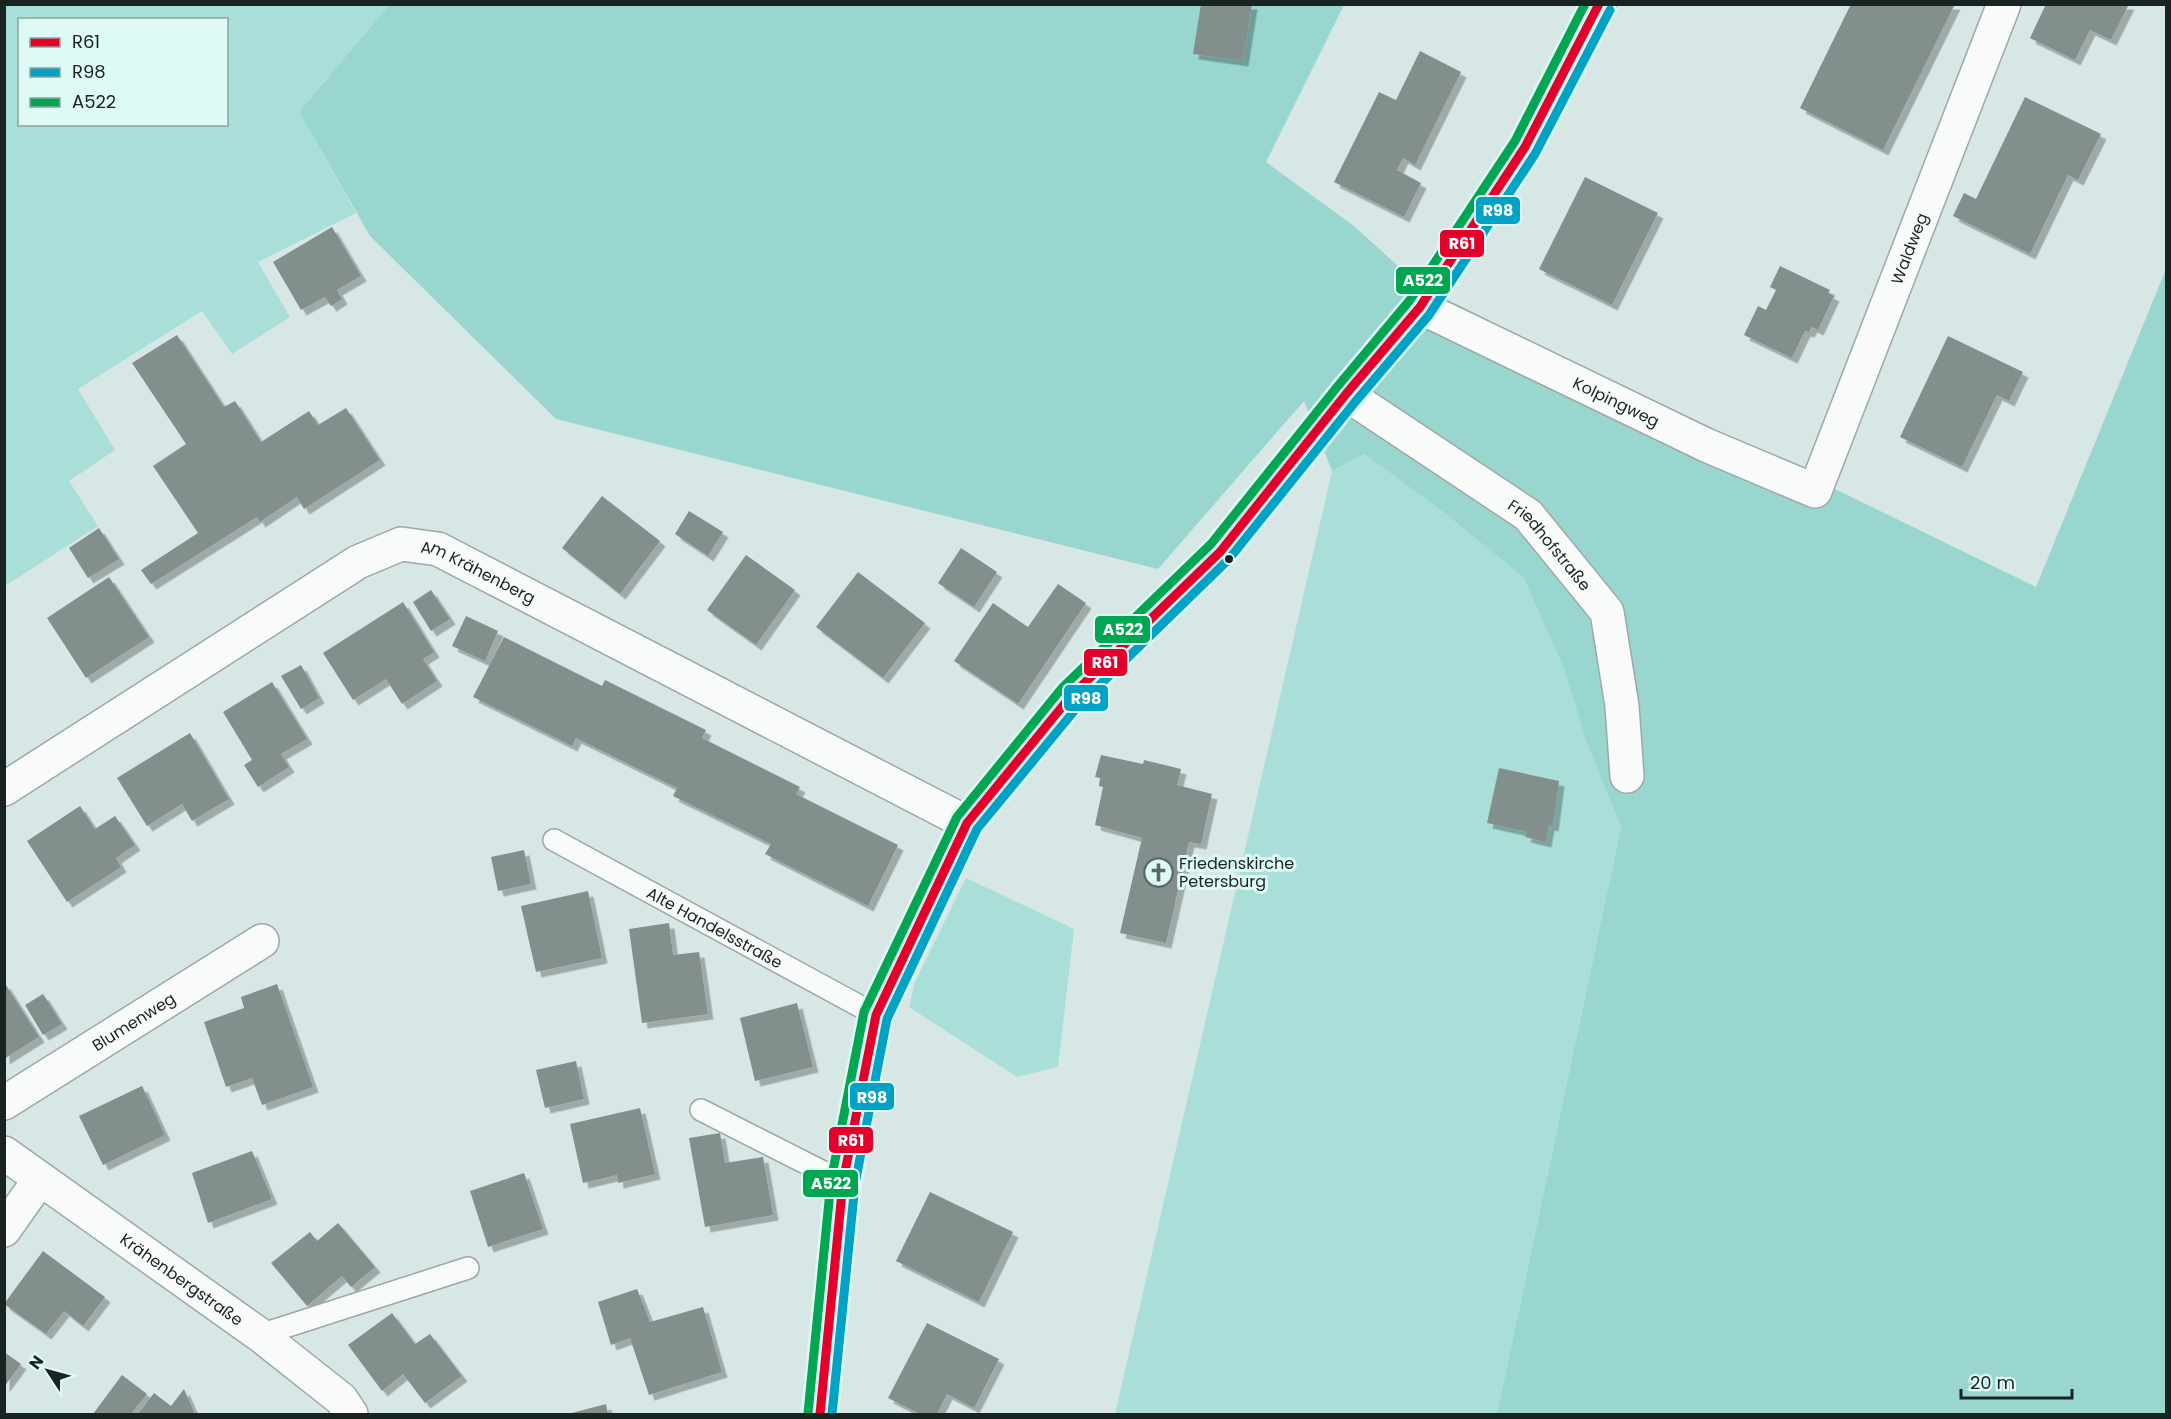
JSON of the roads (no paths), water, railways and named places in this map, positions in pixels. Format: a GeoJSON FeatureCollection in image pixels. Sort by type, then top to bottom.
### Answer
{"type":"FeatureCollection","features":[{"type":"Feature","properties":{"kind":"street"},"geometry":{"type":"LineString","coordinates":[[820,1414],[843,1182],[876,1015],[967,823],[1070,697],[1220,552],[1346,394],[1420,307],[1525,147],[1599,4]]}},
{"type":"Feature","properties":{"kind":"street","name":"Waldweg"},"geometry":{"type":"LineString","coordinates":[[1815,491],[2004,4]]}},
{"type":"Feature","properties":{"kind":"street","name":"Kolpingweg"},"geometry":{"type":"LineString","coordinates":[[1420,307],[1706,445],[1815,491]]}},
{"type":"Feature","properties":{"kind":"street","name":"Friedhofstraße"},"geometry":{"type":"LineString","coordinates":[[1346,394],[1528,515],[1607,612],[1622,706],[1627,776]]}},
{"type":"Feature","properties":{"kind":"street","name":"Am Krähenberg"},"geometry":{"type":"LineString","coordinates":[[4,789],[358,562],[401,544],[438,549],[967,823]]}},
{"type":"Feature","properties":{"kind":"street","name":"Blumenweg"},"geometry":{"type":"LineString","coordinates":[[4,1103],[262,941]]}},
{"type":"Feature","properties":{"kind":"street","name":"Krähenbergstraße"},"geometry":{"type":"LineString","coordinates":[[4,1153],[260,1335],[341,1400],[351,1414]]}},
{"type":"Feature","properties":{"kind":"street"},"geometry":{"type":"LineString","coordinates":[[4,1230],[40,1179]]}},
{"type":"Feature","properties":{"kind":"lane","name":"Alte Handelsstraße"},"geometry":{"type":"LineString","coordinates":[[554,840],[876,1015]]}},
{"type":"Feature","properties":{"kind":"lane"},"geometry":{"type":"LineString","coordinates":[[701,1110],[843,1182]]}},
{"type":"Feature","properties":{"kind":"lane"},"geometry":{"type":"LineString","coordinates":[[260,1335],[468,1268]]}},
{"type":"Feature","properties":{"kind":"place","name":"Friedenskirche Petersburg"},"geometry":{"type":"Point","coordinates":[1158,872]}}]}
